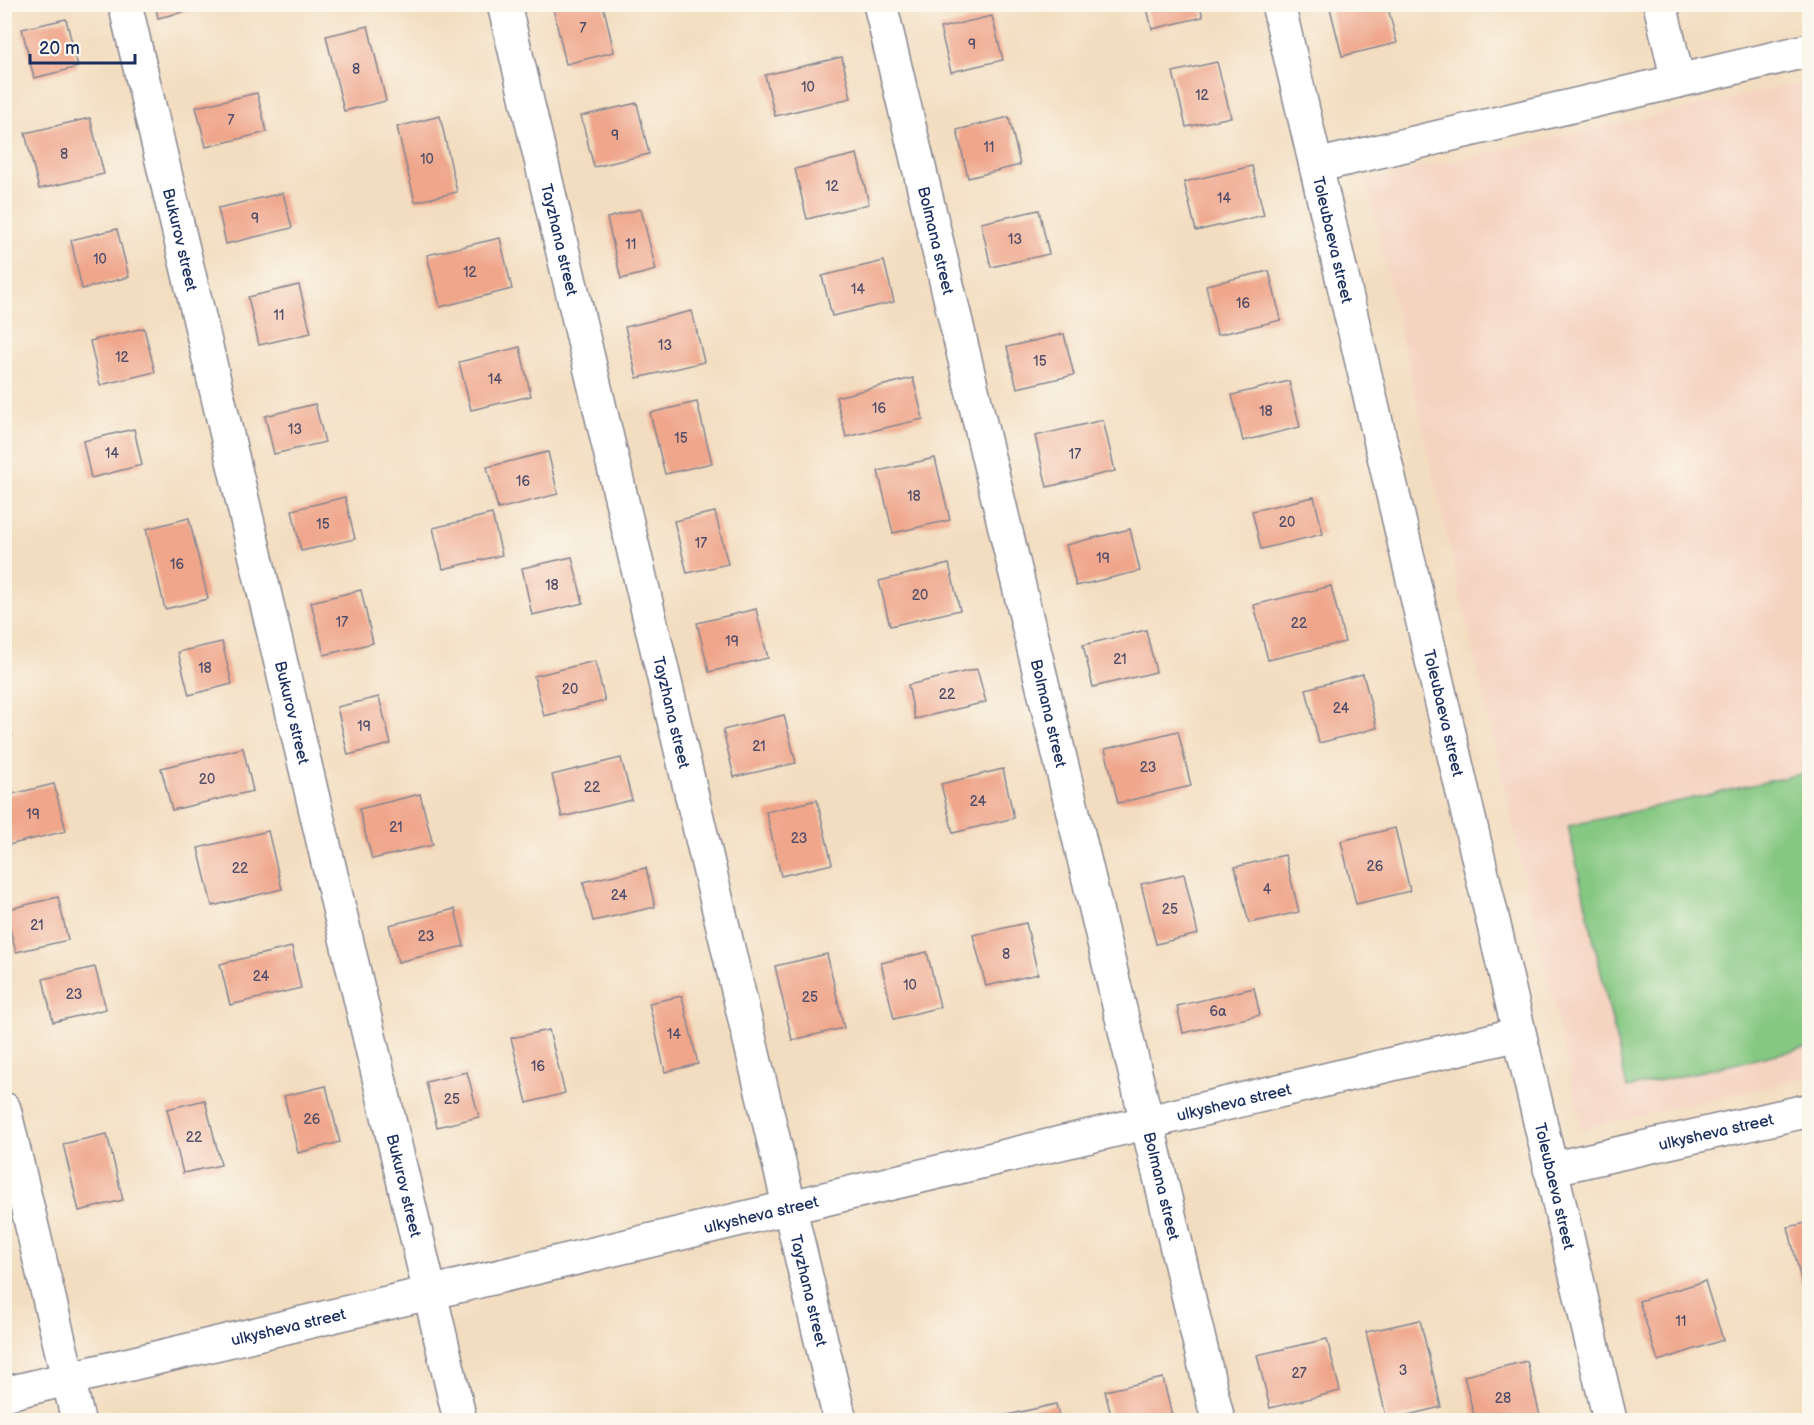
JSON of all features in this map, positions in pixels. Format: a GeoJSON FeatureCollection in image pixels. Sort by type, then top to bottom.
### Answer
{"type":"FeatureCollection","features":[{"type":"Feature","properties":{"kind":"street","name":"Bukurov street"},"geometry":{"type":"LineString","coordinates":[[125,4],[460,1420]]}},
{"type":"Feature","properties":{"kind":"street","name":"Tayzhana street"},"geometry":{"type":"LineString","coordinates":[[504,4],[840,1420]]}},
{"type":"Feature","properties":{"kind":"street","name":"Bolmana street"},"geometry":{"type":"LineString","coordinates":[[880,4],[1218,1420]]}},
{"type":"Feature","properties":{"kind":"street","name":"Toleubaeva street"},"geometry":{"type":"LineString","coordinates":[[1278,4],[1610,1420]]}},
{"type":"Feature","properties":{"kind":"street"},"geometry":{"type":"LineString","coordinates":[[1660,4],[1678,81]]}},
{"type":"Feature","properties":{"kind":"street"},"geometry":{"type":"LineString","coordinates":[[1316,166],[1809,50]]}},
{"type":"Feature","properties":{"kind":"street","name":"ulkysheva street"},"geometry":{"type":"LineString","coordinates":[[4,1394],[1519,1034]]}},
{"type":"Feature","properties":{"kind":"street"},"geometry":{"type":"LineString","coordinates":[[4,1109],[78,1420]]}},
{"type":"Feature","properties":{"kind":"street","name":"ulkysheva street"},"geometry":{"type":"LineString","coordinates":[[1550,1169],[1809,1110]]}},
{"type":"Feature","properties":{"kind":"shaded area"},"geometry":{"type":"Polygon","coordinates":[[[1809,81],[1809,1077],[1582,1129],[1366,180],[1809,81]]]}},
{"type":"Feature","properties":{"kind":"green space"},"geometry":{"type":"Polygon","coordinates":[[[1809,772],[1809,1047],[1627,1088],[1568,826],[1809,772]]]}},
{"type":"Feature","properties":{"kind":"building"},"geometry":{"type":"Polygon","coordinates":[[[155,4],[212,4],[212,5],[158,18],[155,4]]]}},
{"type":"Feature","properties":{"kind":"building"},"geometry":{"type":"Polygon","coordinates":[[[552,4],[603,4],[614,52],[566,64],[552,4]]]}},
{"type":"Feature","properties":{"kind":"building"},"geometry":{"type":"Polygon","coordinates":[[[1146,4],[1199,4],[1203,17],[1152,29],[1146,4]]]}},
{"type":"Feature","properties":{"kind":"building"},"geometry":{"type":"Polygon","coordinates":[[[1329,4],[1387,4],[1397,43],[1342,56],[1329,4]]]}},
{"type":"Feature","properties":{"kind":"building"},"geometry":{"type":"Polygon","coordinates":[[[992,16],[1003,60],[951,72],[940,28],[992,16]]]}},
{"type":"Feature","properties":{"kind":"building"},"geometry":{"type":"Polygon","coordinates":[[[66,19],[78,67],[34,78],[22,29],[66,19]]]}},
{"type":"Feature","properties":{"kind":"building"},"geometry":{"type":"Polygon","coordinates":[[[368,26],[386,101],[344,111],[326,36],[368,26]]]}},
{"type":"Feature","properties":{"kind":"building"},"geometry":{"type":"Polygon","coordinates":[[[842,57],[851,98],[775,116],[765,75],[842,57]]]}},
{"type":"Feature","properties":{"kind":"building"},"geometry":{"type":"Polygon","coordinates":[[[1217,62],[1231,117],[1186,127],[1173,72],[1217,62]]]}},
{"type":"Feature","properties":{"kind":"building"},"geometry":{"type":"Polygon","coordinates":[[[257,93],[267,132],[206,147],[196,107],[257,93]]]}},
{"type":"Feature","properties":{"kind":"building"},"geometry":{"type":"Polygon","coordinates":[[[637,103],[649,154],[594,167],[581,116],[637,103]]]}},
{"type":"Feature","properties":{"kind":"building"},"geometry":{"type":"Polygon","coordinates":[[[440,116],[457,192],[415,202],[397,127],[440,116]]]}},
{"type":"Feature","properties":{"kind":"building"},"geometry":{"type":"Polygon","coordinates":[[[1009,117],[1020,165],[968,178],[957,130],[1009,117]]]}},
{"type":"Feature","properties":{"kind":"building"},"geometry":{"type":"Polygon","coordinates":[[[90,118],[104,174],[39,189],[25,133],[90,118]]]}},
{"type":"Feature","properties":{"kind":"building"},"geometry":{"type":"Polygon","coordinates":[[[857,154],[869,204],[807,219],[795,169],[857,154]]]}},
{"type":"Feature","properties":{"kind":"building"},"geometry":{"type":"Polygon","coordinates":[[[1252,166],[1264,215],[1196,231],[1184,182],[1252,166]]]}},
{"type":"Feature","properties":{"kind":"building"},"geometry":{"type":"Polygon","coordinates":[[[283,193],[292,228],[226,244],[218,208],[283,193]]]}},
{"type":"Feature","properties":{"kind":"building"},"geometry":{"type":"Polygon","coordinates":[[[641,209],[656,270],[621,279],[607,218],[641,209]]]}},
{"type":"Feature","properties":{"kind":"building"},"geometry":{"type":"Polygon","coordinates":[[[1039,210],[1049,254],[991,267],[981,223],[1039,210]]]}},
{"type":"Feature","properties":{"kind":"building"},"geometry":{"type":"Polygon","coordinates":[[[117,229],[129,277],[82,289],[71,240],[117,229]]]}},
{"type":"Feature","properties":{"kind":"building"},"geometry":{"type":"Polygon","coordinates":[[[500,238],[512,289],[440,307],[427,255],[500,238]]]}},
{"type":"Feature","properties":{"kind":"building"},"geometry":{"type":"Polygon","coordinates":[[[884,261],[894,302],[832,316],[822,276],[884,261]]]}},
{"type":"Feature","properties":{"kind":"building"},"geometry":{"type":"Polygon","coordinates":[[[1269,271],[1281,320],[1217,335],[1206,285],[1269,271]]]}},
{"type":"Feature","properties":{"kind":"building"},"geometry":{"type":"Polygon","coordinates":[[[299,285],[311,333],[259,345],[248,297],[299,285]]]}},
{"type":"Feature","properties":{"kind":"building"},"geometry":{"type":"Polygon","coordinates":[[[692,311],[704,362],[637,378],[625,327],[692,311]]]}},
{"type":"Feature","properties":{"kind":"building"},"geometry":{"type":"Polygon","coordinates":[[[144,328],[155,372],[100,385],[90,341],[144,328]]]}},
{"type":"Feature","properties":{"kind":"building"},"geometry":{"type":"Polygon","coordinates":[[[1064,334],[1074,375],[1017,388],[1007,347],[1064,334]]]}},
{"type":"Feature","properties":{"kind":"building"},"geometry":{"type":"Polygon","coordinates":[[[520,347],[531,396],[471,410],[459,362],[520,347]]]}},
{"type":"Feature","properties":{"kind":"building"},"geometry":{"type":"Polygon","coordinates":[[[913,378],[923,419],[846,437],[836,397],[913,378]]]}},
{"type":"Feature","properties":{"kind":"building"},"geometry":{"type":"Polygon","coordinates":[[[1289,381],[1300,427],[1243,441],[1232,395],[1289,381]]]}},
{"type":"Feature","properties":{"kind":"building"},"geometry":{"type":"Polygon","coordinates":[[[697,402],[712,463],[665,474],[650,413],[697,402]]]}},
{"type":"Feature","properties":{"kind":"building"},"geometry":{"type":"Polygon","coordinates":[[[315,404],[325,442],[274,454],[265,416],[315,404]]]}},
{"type":"Feature","properties":{"kind":"building"},"geometry":{"type":"Polygon","coordinates":[[[1103,420],[1115,471],[1047,487],[1035,436],[1103,420]]]}},
{"type":"Feature","properties":{"kind":"building"},"geometry":{"type":"Polygon","coordinates":[[[134,429],[142,465],[91,478],[83,441],[134,429]]]}},
{"type":"Feature","properties":{"kind":"building"},"geometry":{"type":"Polygon","coordinates":[[[548,452],[558,494],[498,509],[487,467],[548,452]]]}},
{"type":"Feature","properties":{"kind":"building"},"geometry":{"type":"Polygon","coordinates":[[[935,458],[950,520],[893,533],[878,471],[935,458]]]}},
{"type":"Feature","properties":{"kind":"building"},"geometry":{"type":"Polygon","coordinates":[[[345,497],[355,539],[301,551],[292,510],[345,497]]]}},
{"type":"Feature","properties":{"kind":"building"},"geometry":{"type":"Polygon","coordinates":[[[1314,497],[1323,534],[1261,549],[1252,511],[1314,497]]]}},
{"type":"Feature","properties":{"kind":"building"},"geometry":{"type":"Polygon","coordinates":[[[715,512],[728,564],[687,573],[674,521],[715,512]]]}},
{"type":"Feature","properties":{"kind":"building"},"geometry":{"type":"Polygon","coordinates":[[[492,514],[502,555],[443,569],[433,528],[492,514]]]}},
{"type":"Feature","properties":{"kind":"building"},"geometry":{"type":"Polygon","coordinates":[[[189,518],[208,599],[165,609],[146,529],[189,518]]]}},
{"type":"Feature","properties":{"kind":"building"},"geometry":{"type":"Polygon","coordinates":[[[1130,529],[1140,571],[1076,586],[1066,545],[1130,529]]]}},
{"type":"Feature","properties":{"kind":"building"},"geometry":{"type":"Polygon","coordinates":[[[572,557],[583,603],[532,615],[522,568],[572,557]]]}},
{"type":"Feature","properties":{"kind":"building"},"geometry":{"type":"Polygon","coordinates":[[[949,564],[960,610],[890,626],[879,581],[949,564]]]}},
{"type":"Feature","properties":{"kind":"building"},"geometry":{"type":"Polygon","coordinates":[[[1331,586],[1345,642],[1268,660],[1254,605],[1331,586]]]}},
{"type":"Feature","properties":{"kind":"building"},"geometry":{"type":"Polygon","coordinates":[[[361,590],[373,643],[324,655],[311,602],[361,590]]]}},
{"type":"Feature","properties":{"kind":"building"},"geometry":{"type":"Polygon","coordinates":[[[756,609],[768,658],[709,672],[697,623],[756,609]]]}},
{"type":"Feature","properties":{"kind":"building"},"geometry":{"type":"Polygon","coordinates":[[[1146,630],[1156,672],[1093,687],[1083,645],[1146,630]]]}},
{"type":"Feature","properties":{"kind":"building"},"geometry":{"type":"Polygon","coordinates":[[[222,642],[232,684],[189,695],[178,652],[222,642]]]}},
{"type":"Feature","properties":{"kind":"building"},"geometry":{"type":"Polygon","coordinates":[[[595,661],[605,701],[544,716],[534,676],[595,661]]]}},
{"type":"Feature","properties":{"kind":"building"},"geometry":{"type":"Polygon","coordinates":[[[977,669],[986,702],[915,719],[908,685],[977,669]]]}},
{"type":"Feature","properties":{"kind":"building"},"geometry":{"type":"Polygon","coordinates":[[[1363,674],[1377,728],[1319,743],[1306,689],[1363,674]]]}},
{"type":"Feature","properties":{"kind":"building"},"geometry":{"type":"Polygon","coordinates":[[[379,697],[391,744],[348,755],[337,707],[379,697]]]}},
{"type":"Feature","properties":{"kind":"building"},"geometry":{"type":"Polygon","coordinates":[[[4,710],[12,736],[4,738],[4,710]]]}},
{"type":"Feature","properties":{"kind":"building"},"geometry":{"type":"Polygon","coordinates":[[[784,715],[796,763],[734,777],[723,730],[784,715]]]}},
{"type":"Feature","properties":{"kind":"building"},"geometry":{"type":"Polygon","coordinates":[[[1178,731],[1191,786],[1118,803],[1105,749],[1178,731]]]}},
{"type":"Feature","properties":{"kind":"building"},"geometry":{"type":"Polygon","coordinates":[[[243,748],[253,791],[172,810],[161,768],[243,748]]]}},
{"type":"Feature","properties":{"kind":"building"},"geometry":{"type":"Polygon","coordinates":[[[621,758],[632,800],[562,817],[552,775],[621,758]]]}},
{"type":"Feature","properties":{"kind":"building"},"geometry":{"type":"Polygon","coordinates":[[[1003,769],[1014,818],[953,833],[941,784],[1003,769]]]}},
{"type":"Feature","properties":{"kind":"building"},"geometry":{"type":"Polygon","coordinates":[[[54,784],[66,831],[4,846],[4,796],[54,784]]]}},
{"type":"Feature","properties":{"kind":"building"},"geometry":{"type":"Polygon","coordinates":[[[420,794],[433,845],[372,859],[359,809],[420,794]]]}},
{"type":"Feature","properties":{"kind":"building"},"geometry":{"type":"Polygon","coordinates":[[[817,800],[832,864],[781,876],[766,812],[817,800]]]}},
{"type":"Feature","properties":{"kind":"building"},"geometry":{"type":"Polygon","coordinates":[[[1395,828],[1410,891],[1356,904],[1341,841],[1395,828]]]}},
{"type":"Feature","properties":{"kind":"building"},"geometry":{"type":"Polygon","coordinates":[[[268,831],[282,889],[212,906],[198,848],[268,831]]]}},
{"type":"Feature","properties":{"kind":"building"},"geometry":{"type":"Polygon","coordinates":[[[1285,855],[1299,912],[1249,923],[1235,867],[1285,855]]]}},
{"type":"Feature","properties":{"kind":"building"},"geometry":{"type":"Polygon","coordinates":[[[646,868],[655,907],[593,921],[583,882],[646,868]]]}},
{"type":"Feature","properties":{"kind":"building"},"geometry":{"type":"Polygon","coordinates":[[[1184,874],[1198,934],[1156,944],[1141,884],[1184,874]]]}},
{"type":"Feature","properties":{"kind":"building"},"geometry":{"type":"Polygon","coordinates":[[[58,897],[68,940],[16,952],[5,910],[58,897]]]}},
{"type":"Feature","properties":{"kind":"building"},"geometry":{"type":"Polygon","coordinates":[[[455,909],[464,946],[398,962],[389,925],[455,909]]]}},
{"type":"Feature","properties":{"kind":"building"},"geometry":{"type":"Polygon","coordinates":[[[1026,923],[1038,974],[986,986],[973,935],[1026,923]]]}},
{"type":"Feature","properties":{"kind":"building"},"geometry":{"type":"Polygon","coordinates":[[[292,947],[301,988],[230,1005],[220,964],[292,947]]]}},
{"type":"Feature","properties":{"kind":"building"},"geometry":{"type":"Polygon","coordinates":[[[927,952],[940,1007],[894,1019],[881,963],[927,952]]]}},
{"type":"Feature","properties":{"kind":"building"},"geometry":{"type":"Polygon","coordinates":[[[827,954],[844,1028],[792,1040],[775,966],[827,954]]]}},
{"type":"Feature","properties":{"kind":"building"},"geometry":{"type":"Polygon","coordinates":[[[95,967],[106,1009],[53,1022],[43,979],[95,967]]]}},
{"type":"Feature","properties":{"kind":"building"},"geometry":{"type":"Polygon","coordinates":[[[1254,988],[1260,1015],[1183,1033],[1177,1006],[1254,988]]]}},
{"type":"Feature","properties":{"kind":"building"},"geometry":{"type":"Polygon","coordinates":[[[682,996],[698,1064],[665,1072],[649,1003],[682,996]]]}},
{"type":"Feature","properties":{"kind":"building"},"geometry":{"type":"Polygon","coordinates":[[[549,1030],[565,1093],[527,1103],[511,1038],[549,1030]]]}},
{"type":"Feature","properties":{"kind":"building"},"geometry":{"type":"Polygon","coordinates":[[[467,1072],[479,1117],[437,1127],[426,1082],[467,1072]]]}},
{"type":"Feature","properties":{"kind":"building"},"geometry":{"type":"Polygon","coordinates":[[[326,1086],[340,1142],[298,1153],[284,1096],[326,1086]]]}},
{"type":"Feature","properties":{"kind":"building"},"geometry":{"type":"Polygon","coordinates":[[[205,1100],[221,1165],[183,1173],[167,1109],[205,1100]]]}},
{"type":"Feature","properties":{"kind":"building"},"geometry":{"type":"Polygon","coordinates":[[[107,1134],[123,1200],[79,1211],[63,1144],[107,1134]]]}},
{"type":"Feature","properties":{"kind":"building"},"geometry":{"type":"Polygon","coordinates":[[[1810,1222],[1810,1283],[1802,1284],[1788,1227],[1810,1222]]]}},
{"type":"Feature","properties":{"kind":"building"},"geometry":{"type":"Polygon","coordinates":[[[1705,1281],[1723,1340],[1658,1361],[1639,1301],[1705,1281]]]}},
{"type":"Feature","properties":{"kind":"building"},"geometry":{"type":"Polygon","coordinates":[[[1420,1320],[1441,1407],[1387,1420],[1366,1332],[1420,1320]]]}},
{"type":"Feature","properties":{"kind":"building"},"geometry":{"type":"Polygon","coordinates":[[[1327,1339],[1340,1391],[1270,1408],[1257,1355],[1327,1339]]]}},
{"type":"Feature","properties":{"kind":"building"},"geometry":{"type":"Polygon","coordinates":[[[1527,1361],[1541,1420],[1475,1420],[1464,1376],[1527,1361]]]}},
{"type":"Feature","properties":{"kind":"building"},"geometry":{"type":"Polygon","coordinates":[[[1163,1378],[1173,1420],[1112,1420],[1105,1391],[1163,1378]]]}},
{"type":"Feature","properties":{"kind":"building"},"geometry":{"type":"Polygon","coordinates":[[[1056,1404],[1060,1420],[995,1420],[994,1418],[1056,1404]]]}}]}
